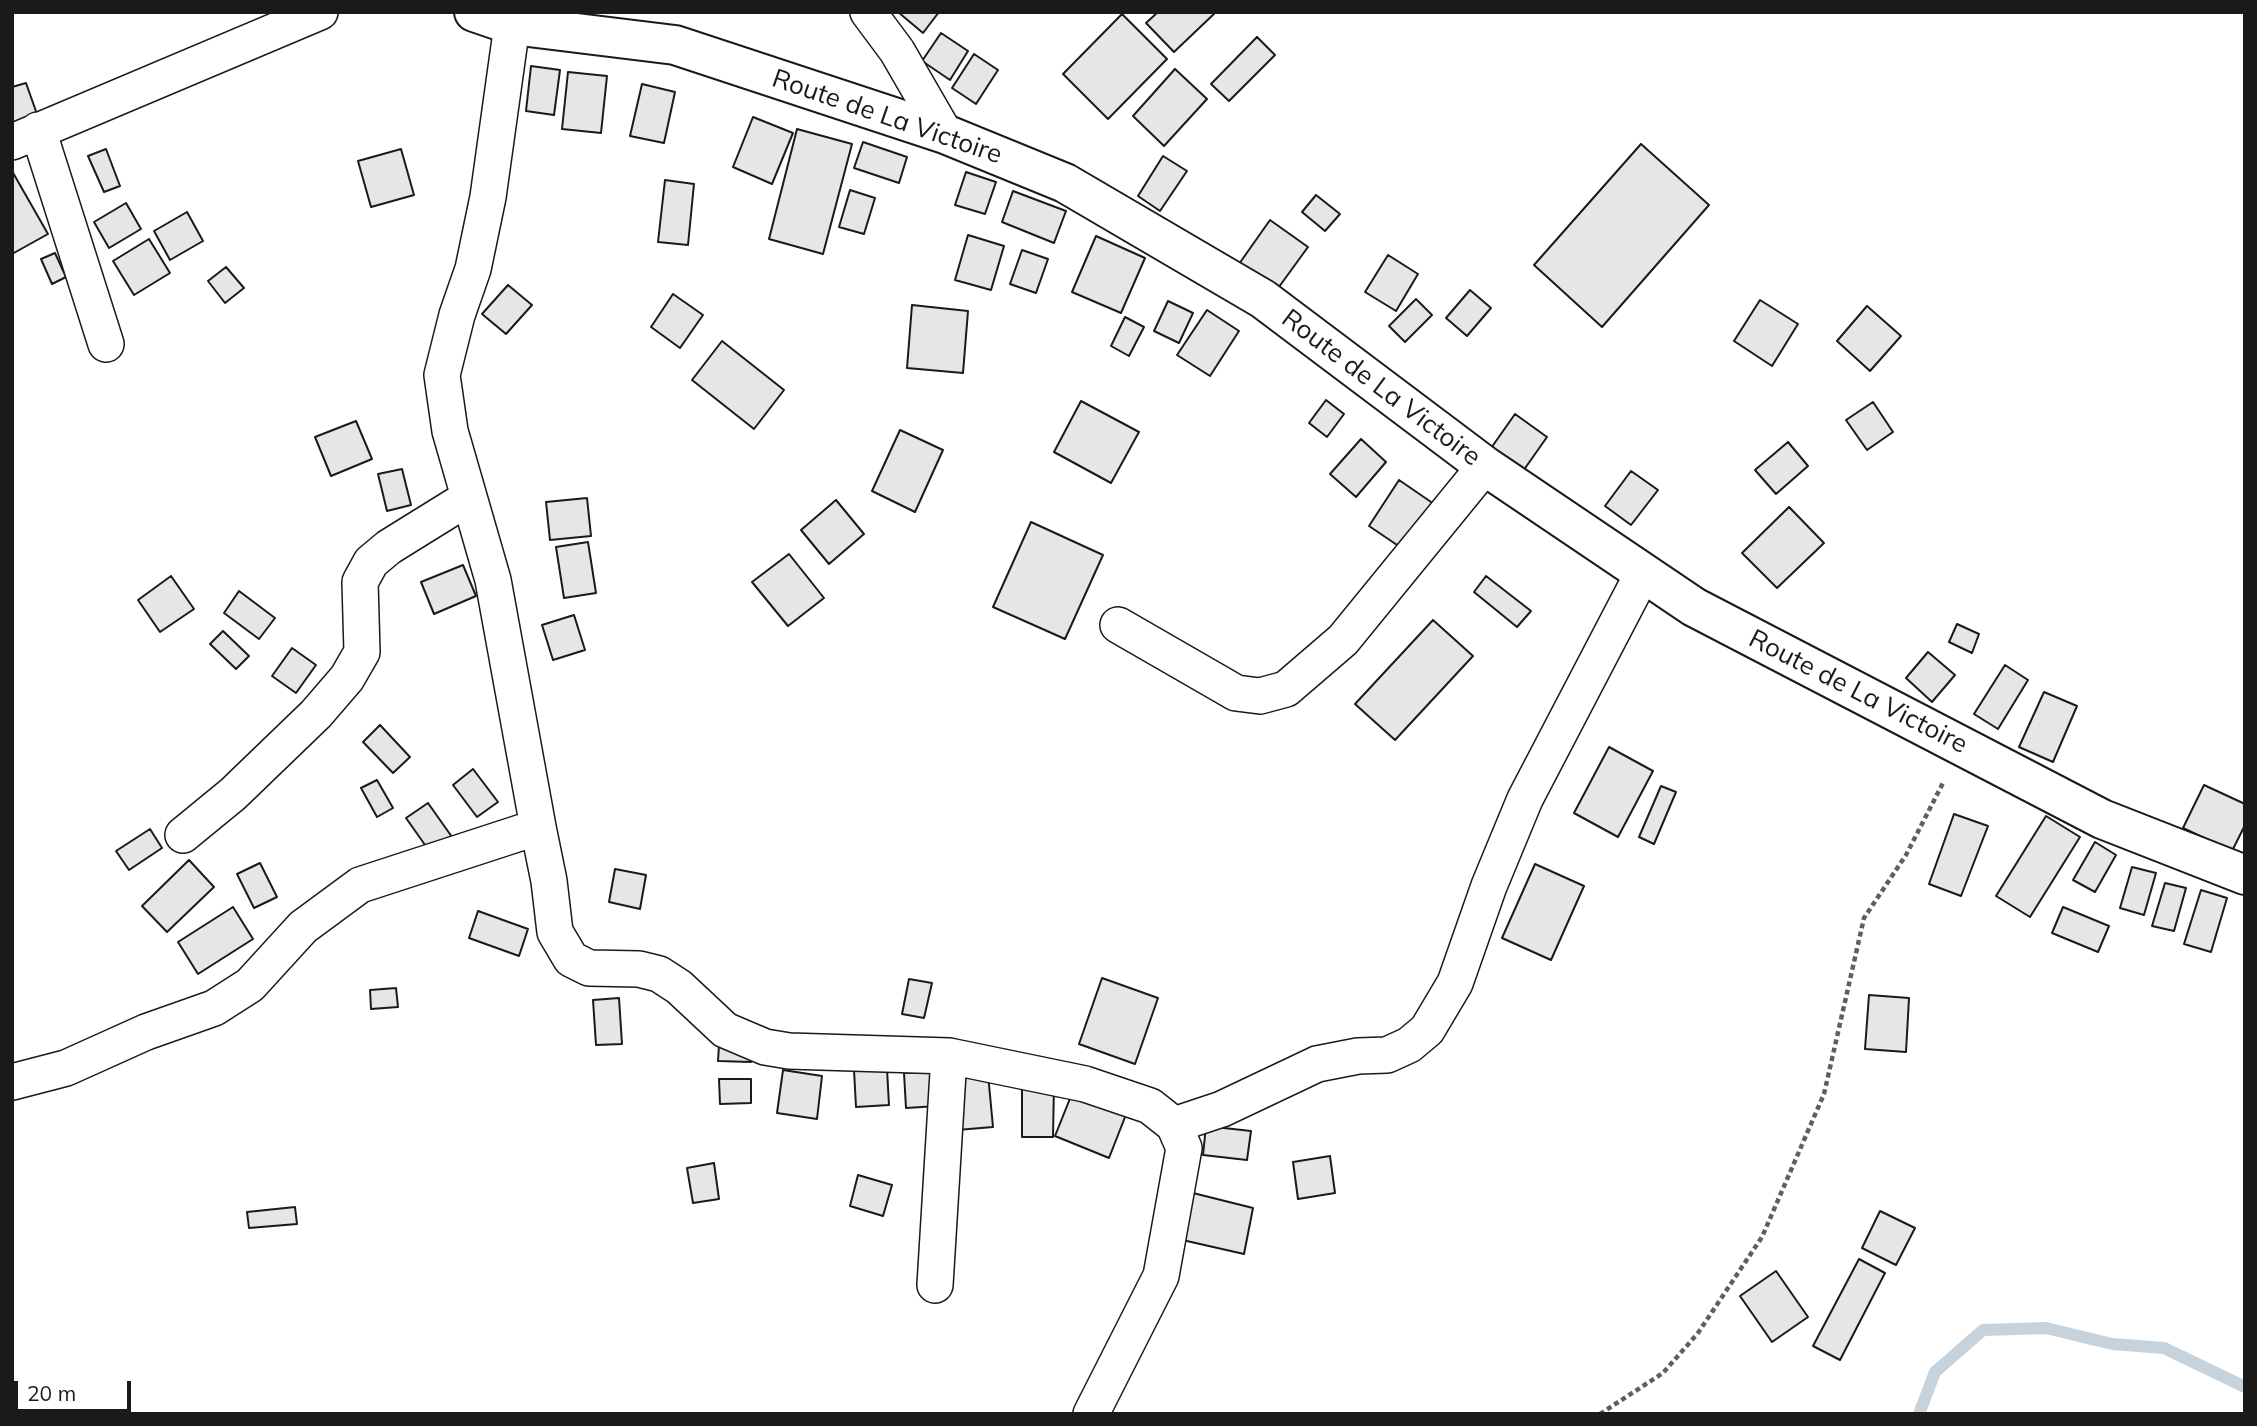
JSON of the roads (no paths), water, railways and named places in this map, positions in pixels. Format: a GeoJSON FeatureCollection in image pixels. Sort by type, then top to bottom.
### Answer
{"type":"FeatureCollection","features":[{"type":"Feature","properties":{"kind":"street"},"geometry":{"type":"LineString","coordinates":[[106,344],[25,136],[320,12]]}},
{"type":"Feature","properties":{"kind":"street","name":"Route de La Victoire"},"geometry":{"type":"LineString","coordinates":[[474,12],[512,24],[675,45],[945,134],[1065,183],[1263,299],[1485,466],[1694,607],[2102,819],[2245,875]]}},
{"type":"Feature","properties":{"kind":"street"},"geometry":{"type":"LineString","coordinates":[[868,12],[897,51],[945,134]]}},
{"type":"Feature","properties":{"kind":"street"},"geometry":{"type":"LineString","coordinates":[[512,24],[488,197],[473,269],[457,315],[442,374],[450,431],[493,580],[549,881],[555,932],[571,959],[589,968],[639,968],[659,974],[678,987],[725,1030],[765,1047],[789,1051],[949,1056],[1085,1084],[1150,1106],[1174,1125],[1184,1148],[1161,1276],[1091,1414]]}},
{"type":"Feature","properties":{"kind":"street"},"geometry":{"type":"LineString","coordinates":[[1118,625],[1236,693],[1260,696],[1286,689],[1343,640],[1485,466]]}},
{"type":"Feature","properties":{"kind":"street"},"geometry":{"type":"LineString","coordinates":[[183,835],[243,785],[316,714],[346,678],[362,652],[360,582],[371,562],[389,547],[468,498]]}},
{"type":"Feature","properties":{"kind":"street"},"geometry":{"type":"LineString","coordinates":[[1174,1125],[1222,1110],[1317,1064],[1358,1056],[1387,1055],[1409,1045],[1427,1030],[1455,983],[1489,886],[1525,799],[1643,573]]}},
{"type":"Feature","properties":{"kind":"street"},"geometry":{"type":"LineString","coordinates":[[12,1082],[66,1068],[146,1031],[214,1008],[250,985],[303,927],[360,885],[538,827]]}},
{"type":"Feature","properties":{"kind":"street"},"geometry":{"type":"LineString","coordinates":[[935,1286],[949,1056]]}},
{"type":"Feature","properties":{"kind":"waterway"},"geometry":{"type":"LineString","coordinates":[[1919,1414],[1935,1372],[1983,1330],[2046,1328],[2112,1344],[2164,1348],[2245,1387]]}}]}
